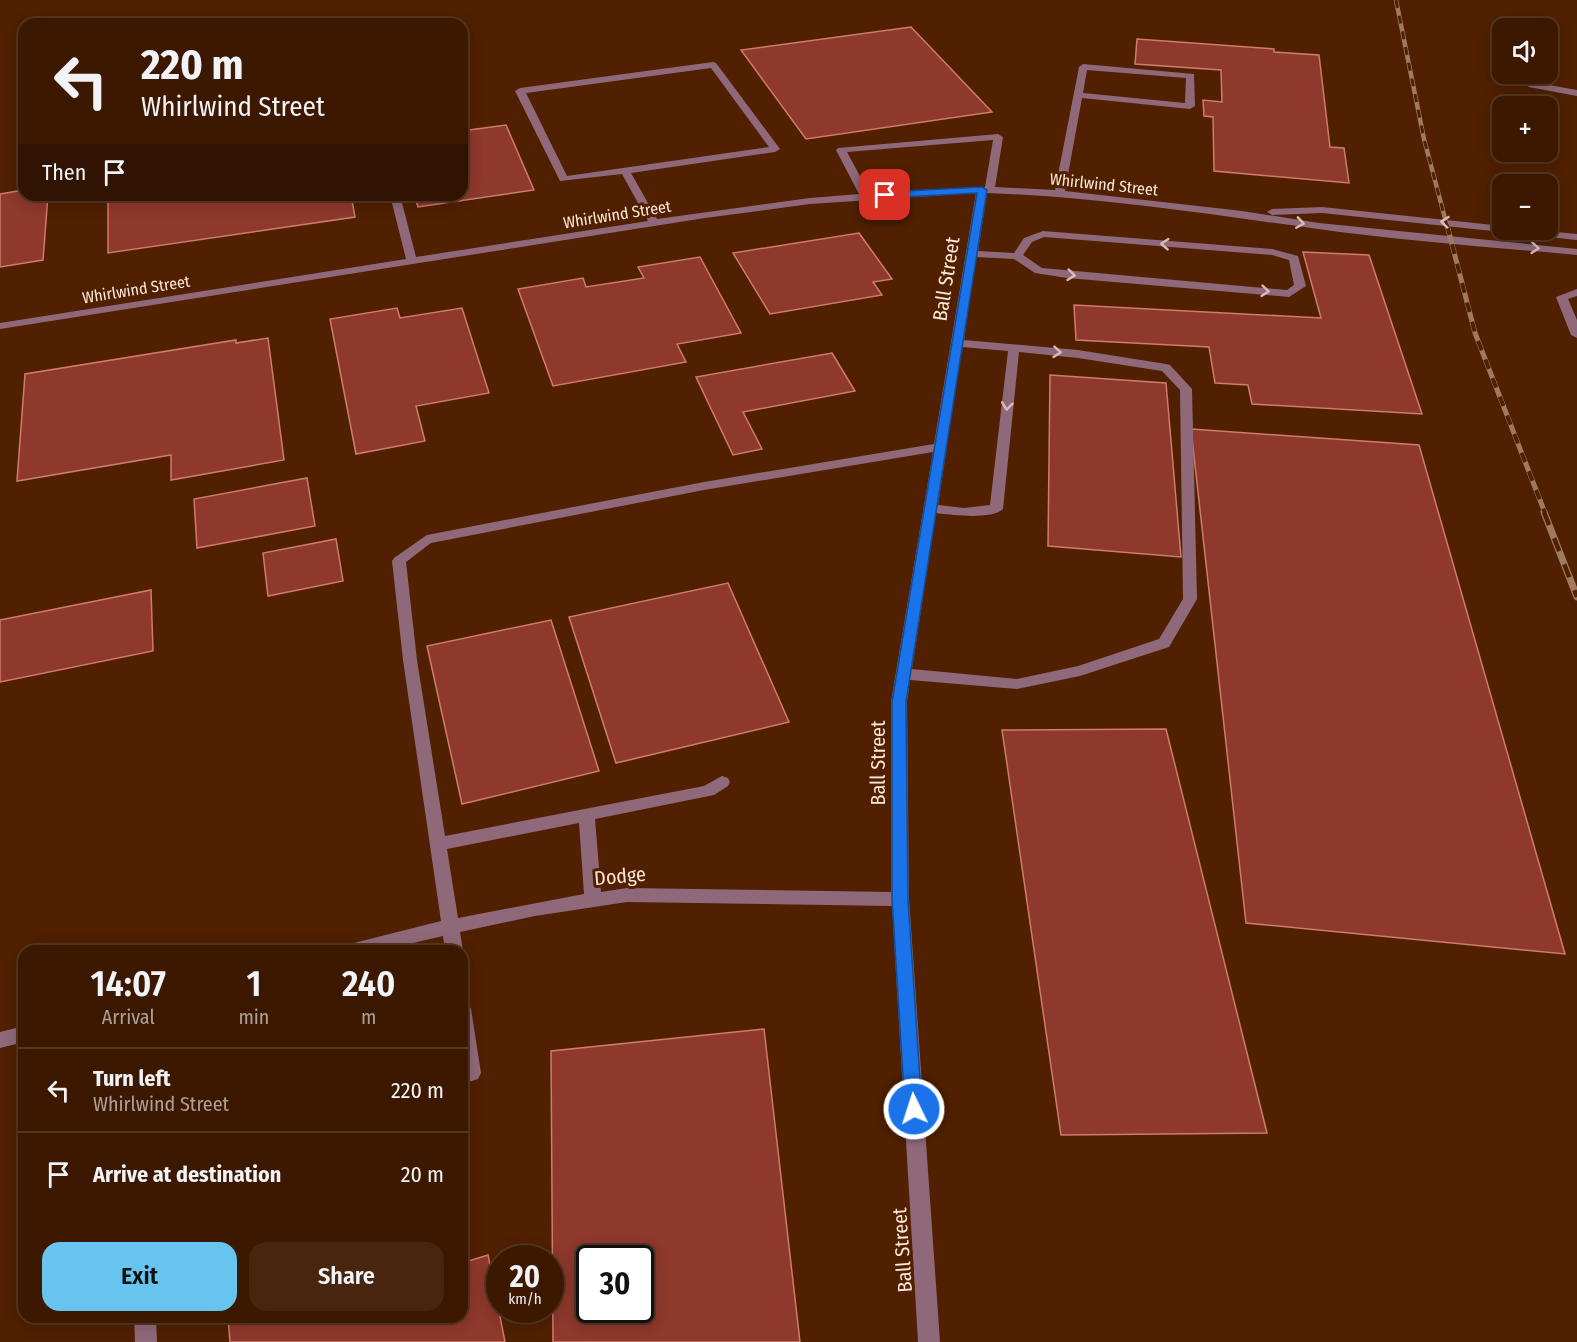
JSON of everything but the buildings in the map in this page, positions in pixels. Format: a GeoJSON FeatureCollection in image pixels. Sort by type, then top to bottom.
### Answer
{"type":"FeatureCollection","features":[{"type":"Feature","properties":{"kind":"street"},"geometry":{"type":"LineString","coordinates":[[713,65],[775,149],[764,151],[625,171],[564,179],[520,91],[713,65]]}},
{"type":"Feature","properties":{"kind":"street"},"geometry":{"type":"LineString","coordinates":[[1059,194],[1083,67],[1191,76],[1190,106],[1078,95]]}},
{"type":"Feature","properties":{"kind":"street"},"geometry":{"type":"LineString","coordinates":[[1532,85],[1577,93]]}},
{"type":"Feature","properties":{"kind":"street","name":"Ball Street"},"geometry":{"type":"LineString","coordinates":[[866,196],[841,150],[998,137],[972,254],[899,702],[900,899],[929,1342]]}},
{"type":"Feature","properties":{"kind":"street"},"geometry":{"type":"LineString","coordinates":[[625,171],[654,223]]}},
{"type":"Feature","properties":{"kind":"street","name":"Whirlwind Street"},"geometry":{"type":"LineString","coordinates":[[0,326],[654,223],[810,201],[986,190],[1059,194],[1242,214],[1319,226],[1577,252]]}},
{"type":"Feature","properties":{"kind":"street"},"geometry":{"type":"LineString","coordinates":[[397,201],[412,261]]}},
{"type":"Feature","properties":{"kind":"street","name":"Whirlwind Street"},"geometry":{"type":"LineString","coordinates":[[1242,214],[1322,210],[1492,228]]}},
{"type":"Feature","properties":{"kind":"street"},"geometry":{"type":"LineString","coordinates":[[972,254],[1017,256],[1039,271],[1067,275],[1289,294],[1300,286],[1293,258],[1272,252],[1043,234],[1028,240],[1017,256]]}},
{"type":"Feature","properties":{"kind":"street"},"geometry":{"type":"LineString","coordinates":[[1558,235],[1577,237]]}},
{"type":"Feature","properties":{"kind":"street"},"geometry":{"type":"LineString","coordinates":[[1577,292],[1562,297],[1577,334]]}},
{"type":"Feature","properties":{"kind":"street"},"geometry":{"type":"LineString","coordinates":[[904,674],[1017,684],[1080,671],[1164,643],[1190,599],[1186,389],[1166,368],[1078,354],[957,343]]}},
{"type":"Feature","properties":{"kind":"street"},"geometry":{"type":"LineString","coordinates":[[930,508],[964,512],[996,509],[1014,348]]}},
{"type":"Feature","properties":{"kind":"street"},"geometry":{"type":"LineString","coordinates":[[453,945],[410,660],[399,561],[427,539],[704,486],[940,447]]}},
{"type":"Feature","properties":{"kind":"street"},"geometry":{"type":"LineString","coordinates":[[437,844],[587,816],[708,790],[722,782]]}},
{"type":"Feature","properties":{"kind":"street"},"geometry":{"type":"LineString","coordinates":[[587,816],[593,900]]}},
{"type":"Feature","properties":{"kind":"street","name":"Dodge"},"geometry":{"type":"LineString","coordinates":[[375,945],[535,909],[638,895],[900,899]]}},
{"type":"Feature","properties":{"kind":"street"},"geometry":{"type":"LineString","coordinates":[[0,1040],[18,1036]]}},
{"type":"Feature","properties":{"kind":"street"},"geometry":{"type":"LineString","coordinates":[[468,1052],[471,1073],[468,1074]]}},
{"type":"Feature","properties":{"kind":"street"},"geometry":{"type":"LineString","coordinates":[[145,1323],[146,1342]]}},
{"type":"Feature","properties":{"kind":"railway"},"geometry":{"type":"LineString","coordinates":[[1396,0],[1424,139],[1447,226]]}},
{"type":"Feature","properties":{"kind":"railway"},"geometry":{"type":"LineString","coordinates":[[1447,225],[1475,333],[1545,513]]}},
{"type":"Feature","properties":{"kind":"railway"},"geometry":{"type":"LineString","coordinates":[[1544,512],[1577,597]]}},
{"type":"Feature","properties":{"kind":"route"},"geometry":{"type":"LineString","coordinates":[[885,195],[982,190],[899,702],[900,899],[914,1109]]}}]}
